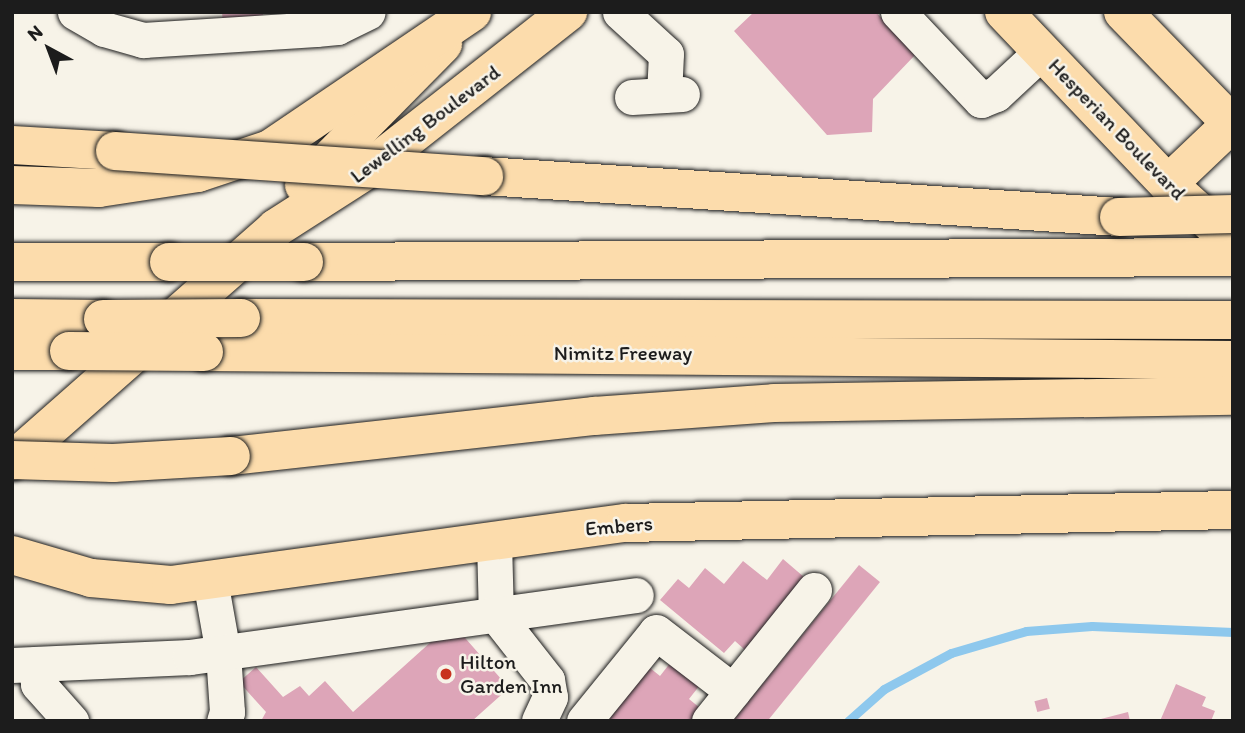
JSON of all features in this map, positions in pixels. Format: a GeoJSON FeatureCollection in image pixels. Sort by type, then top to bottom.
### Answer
{"type":"FeatureCollection","features":[{"type":"Feature","properties":{"kind":"main road"},"geometry":{"type":"LineString","coordinates":[[12,184],[99,188],[198,173],[265,151],[368,87],[474,12]]}},
{"type":"Feature","properties":{"kind":"main road","name":"Lewelling Boulevard"},"geometry":{"type":"LineString","coordinates":[[276,229],[305,183],[474,12]]}},
{"type":"Feature","properties":{"kind":"main road","name":"Lewelling Boulevard"},"geometry":{"type":"LineString","coordinates":[[12,461],[276,229],[371,167],[568,12]]}},
{"type":"Feature","properties":{"kind":"main road","name":"Hesperian Boulevard"},"geometry":{"type":"LineString","coordinates":[[1004,12],[1168,184],[1233,243]]}},
{"type":"Feature","properties":{"kind":"main road"},"geometry":{"type":"LineString","coordinates":[[1123,12],[1232,123],[1168,184]]}},
{"type":"Feature","properties":{"kind":"main road"},"geometry":{"type":"LineString","coordinates":[[12,145],[1119,217],[1233,214]]}},
{"type":"Feature","properties":{"kind":"main road"},"geometry":{"type":"LineString","coordinates":[[12,262],[1233,257]]}},
{"type":"Feature","properties":{"kind":"main road"},"geometry":{"type":"LineString","coordinates":[[12,318],[1233,320]]}},
{"type":"Feature","properties":{"kind":"main road","name":"Nimitz Freeway"},"geometry":{"type":"LineString","coordinates":[[12,351],[1233,360]]}},
{"type":"Feature","properties":{"kind":"main road"},"geometry":{"type":"LineString","coordinates":[[12,461],[113,463],[231,456],[594,416],[761,404],[1233,396]]}},
{"type":"Feature","properties":{"kind":"main road","name":"Embers"},"geometry":{"type":"LineString","coordinates":[[12,555],[91,578],[171,585],[626,523],[1233,510]]}},
{"type":"Feature","properties":{"kind":"lane"},"geometry":{"type":"LineString","coordinates":[[75,12],[104,29],[143,40],[337,27],[368,12]]}},
{"type":"Feature","properties":{"kind":"lane"},"geometry":{"type":"LineString","coordinates":[[620,12],[666,54],[659,95]]}},
{"type":"Feature","properties":{"kind":"lane"},"geometry":{"type":"LineString","coordinates":[[898,12],[981,100],[996,94],[1041,51]]}},
{"type":"Feature","properties":{"kind":"lane"},"geometry":{"type":"LineString","coordinates":[[494,541],[496,615],[547,680],[550,697],[539,721]]}},
{"type":"Feature","properties":{"kind":"lane"},"geometry":{"type":"LineString","coordinates":[[210,580],[223,653],[228,712],[224,721]]}},
{"type":"Feature","properties":{"kind":"lane"},"geometry":{"type":"LineString","coordinates":[[709,721],[814,590]]}},
{"type":"Feature","properties":{"kind":"lane"},"geometry":{"type":"LineString","coordinates":[[24,664],[223,653],[636,596]]}},
{"type":"Feature","properties":{"kind":"lane"},"geometry":{"type":"LineString","coordinates":[[584,721],[656,632],[733,691]]}},
{"type":"Feature","properties":{"kind":"lane"},"geometry":{"type":"LineString","coordinates":[[24,664],[71,721]]}},
{"type":"Feature","properties":{"kind":"building"},"geometry":{"type":"Polygon","coordinates":[[[222,12],[262,12],[263,15],[223,24],[222,12]]]}},
{"type":"Feature","properties":{"kind":"building"},"geometry":{"type":"Polygon","coordinates":[[[754,12],[876,12],[916,54],[873,99],[872,132],[827,135],[734,31],[754,12]]]}},
{"type":"Feature","properties":{"kind":"building"},"geometry":{"type":"Polygon","coordinates":[[[783,559],[804,577],[745,650],[735,641],[724,653],[660,600],[678,579],[689,588],[705,568],[724,584],[743,561],[767,580],[783,559]]]}},
{"type":"Feature","properties":{"kind":"building"},"geometry":{"type":"Polygon","coordinates":[[[859,565],[880,582],[767,721],[733,720],[859,565]]]}},
{"type":"Feature","properties":{"kind":"building","name":"Hilton Garden Inn"},"geometry":{"type":"Polygon","coordinates":[[[452,623],[509,688],[472,721],[261,721],[266,712],[239,682],[256,667],[283,697],[300,686],[309,696],[325,681],[353,712],[452,623]]]}},
{"type":"Feature","properties":{"kind":"building"},"geometry":{"type":"Polygon","coordinates":[[[671,662],[700,685],[689,699],[700,708],[690,721],[607,721],[650,668],[660,676],[671,662]]]}},
{"type":"Feature","properties":{"kind":"building"},"geometry":{"type":"Polygon","coordinates":[[[1176,684],[1206,697],[1202,706],[1215,711],[1211,721],[1160,721],[1176,684]]]}},
{"type":"Feature","properties":{"kind":"building"},"geometry":{"type":"Polygon","coordinates":[[[1047,698],[1050,709],[1037,712],[1034,701],[1047,698]]]}},
{"type":"Feature","properties":{"kind":"building"},"geometry":{"type":"Polygon","coordinates":[[[1128,712],[1130,721],[1097,721],[1097,720],[1128,712]]]}},
{"type":"Feature","properties":{"kind":"waterway"},"geometry":{"type":"LineString","coordinates":[[848,721],[884,689],[951,653],[1026,631],[1092,626],[1233,632]]}},
{"type":"Feature","properties":{"kind":"place","name":"Hilton Garden Inn"},"geometry":{"type":"Point","coordinates":[446,674]}}]}
